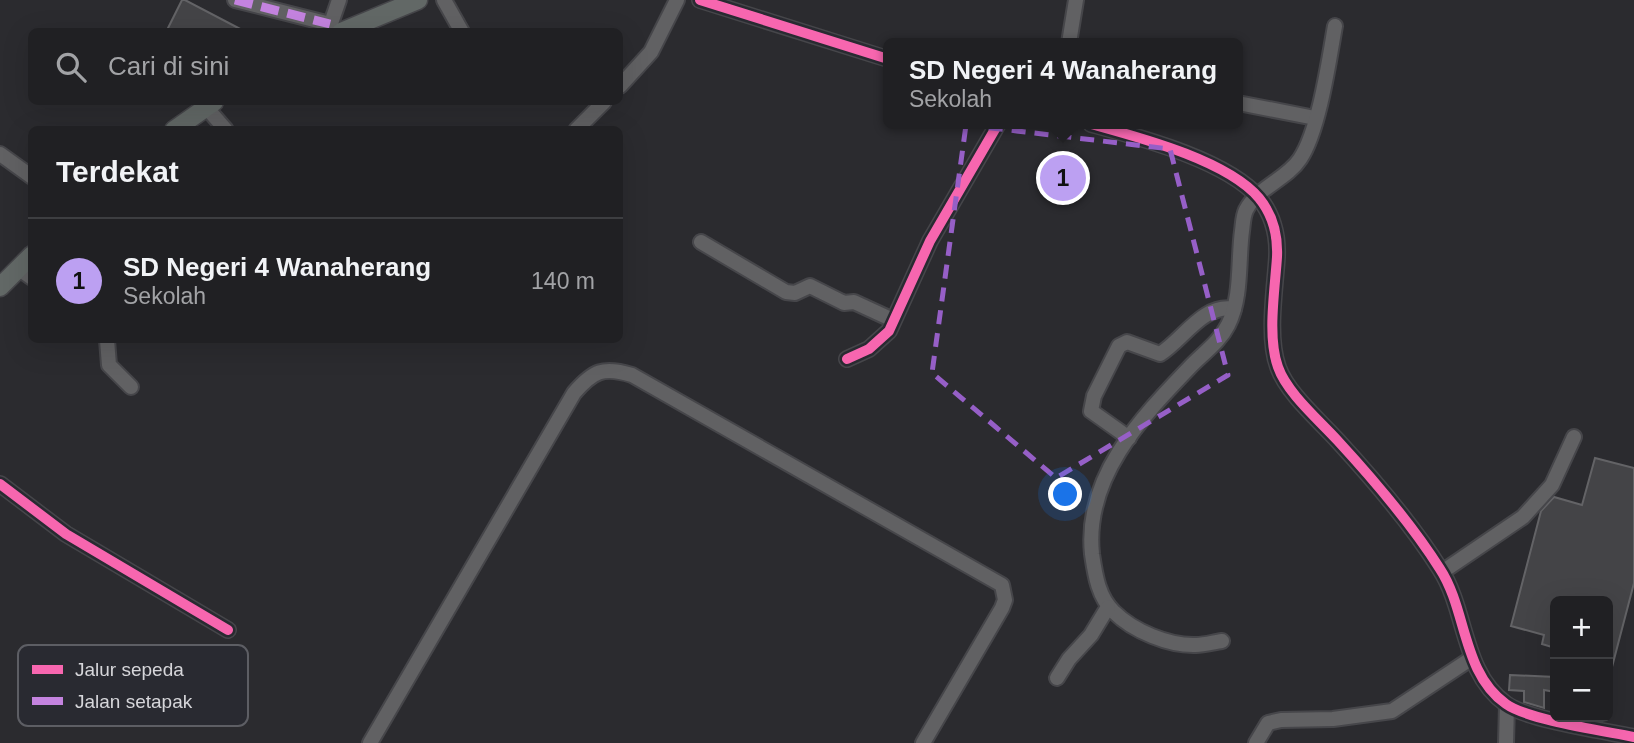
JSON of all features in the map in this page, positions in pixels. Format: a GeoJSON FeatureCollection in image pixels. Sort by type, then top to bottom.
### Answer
{"type":"FeatureCollection","features":[{"type":"Feature","properties":{"kind":"main road"},"geometry":{"type":"LineString","coordinates":[[336,28],[418,0]]}},
{"type":"Feature","properties":{"kind":"main road"},"geometry":{"type":"LineString","coordinates":[[180,126],[209,105]]}},
{"type":"Feature","properties":{"kind":"main road"},"geometry":{"type":"LineString","coordinates":[[0,287],[25,273]]}},
{"type":"Feature","properties":{"kind":"street"},"geometry":{"type":"LineString","coordinates":[[235,0],[330,28]]}},
{"type":"Feature","properties":{"kind":"street"},"geometry":{"type":"LineString","coordinates":[[333,28],[339,0]]}},
{"type":"Feature","properties":{"kind":"street"},"geometry":{"type":"LineString","coordinates":[[444,0],[460,28]]}},
{"type":"Feature","properties":{"kind":"street"},"geometry":{"type":"LineString","coordinates":[[623,83],[651,52],[677,0]]}},
{"type":"Feature","properties":{"kind":"street"},"geometry":{"type":"LineString","coordinates":[[700,0],[883,57]]}},
{"type":"Feature","properties":{"kind":"street"},"geometry":{"type":"LineString","coordinates":[[1070,38],[1076,0]]}},
{"type":"Feature","properties":{"kind":"street"},"geometry":{"type":"LineString","coordinates":[[1222,641],[1197,645],[1175,643],[1133,626],[1108,607],[1095,577],[1091,516],[1102,481],[1129,438],[1190,367],[1214,346],[1230,321],[1234,309],[1247,209],[1300,161],[1308,144],[1326,76],[1335,26]]}},
{"type":"Feature","properties":{"kind":"street"},"geometry":{"type":"LineString","coordinates":[[1243,104],[1315,118]]}},
{"type":"Feature","properties":{"kind":"street"},"geometry":{"type":"LineString","coordinates":[[211,105],[224,126]]}},
{"type":"Feature","properties":{"kind":"street"},"geometry":{"type":"LineString","coordinates":[[580,126],[601,105]]}},
{"type":"Feature","properties":{"kind":"street"},"geometry":{"type":"LineString","coordinates":[[847,359],[859,356],[885,336],[930,241],[995,129]]}},
{"type":"Feature","properties":{"kind":"street"},"geometry":{"type":"LineString","coordinates":[[1134,130],[1227,173],[1258,197],[1277,233],[1273,340],[1283,377],[1374,484],[1442,572],[1472,658],[1486,682],[1507,705],[1530,714],[1634,737]]}},
{"type":"Feature","properties":{"kind":"street"},"geometry":{"type":"LineString","coordinates":[[0,154],[28,174]]}},
{"type":"Feature","properties":{"kind":"street"},"geometry":{"type":"LineString","coordinates":[[701,242],[790,294],[810,286],[844,303],[854,302],[893,320]]}},
{"type":"Feature","properties":{"kind":"street"},"geometry":{"type":"LineString","coordinates":[[1129,438],[1091,411],[1094,396],[1119,346],[1127,342],[1160,354],[1212,312],[1225,307],[1234,309]]}},
{"type":"Feature","properties":{"kind":"street"},"geometry":{"type":"LineString","coordinates":[[107,343],[109,365],[131,387]]}},
{"type":"Feature","properties":{"kind":"street"},"geometry":{"type":"LineString","coordinates":[[370,743],[574,393],[592,374],[615,370],[632,375],[1002,585],[1005,600],[1002,608],[923,743]]}},
{"type":"Feature","properties":{"kind":"street"},"geometry":{"type":"LineString","coordinates":[[1442,572],[1523,517],[1552,485],[1574,437]]}},
{"type":"Feature","properties":{"kind":"street"},"geometry":{"type":"LineString","coordinates":[[0,484],[66,534],[228,630]]}},
{"type":"Feature","properties":{"kind":"street"},"geometry":{"type":"LineString","coordinates":[[1058,678],[1069,659],[1091,635],[1108,607]]}},
{"type":"Feature","properties":{"kind":"street"},"geometry":{"type":"LineString","coordinates":[[1256,743],[1268,723],[1281,720],[1333,719],[1392,711],[1472,658]]}},
{"type":"Feature","properties":{"kind":"street"},"geometry":{"type":"LineString","coordinates":[[1506,743],[1507,705]]}},
{"type":"Feature","properties":{"kind":"highlighted area"},"geometry":{"type":"Polygon","coordinates":[[[966,125],[1170,149],[1228,375],[1056,478],[932,373],[966,125]]]}},
{"type":"Feature","properties":{"kind":"building"},"geometry":{"type":"Polygon","coordinates":[[[182,0],[185,0],[238,28],[168,28],[182,0]]]}},
{"type":"Feature","properties":{"kind":"building"},"geometry":{"type":"Polygon","coordinates":[[[1595,458],[1634,468],[1634,583],[1613,663],[1613,596],[1550,596],[1550,646],[1542,644],[1544,635],[1511,626],[1541,511],[1554,497],[1582,505],[1595,458]]]}},
{"type":"Feature","properties":{"kind":"building"},"geometry":{"type":"Polygon","coordinates":[[[1510,675],[1550,677],[1550,691],[1544,690],[1544,708],[1524,702],[1524,691],[1509,690],[1510,675]]]}},
{"type":"Feature","properties":{"kind":"marked path"},"geometry":{"type":"LineString","coordinates":[[235,0],[330,24]]}},
{"type":"Feature","properties":{"kind":"cycle path"},"geometry":{"type":"LineString","coordinates":[[700,0],[883,57]]}},
{"type":"Feature","properties":{"kind":"cycle path"},"geometry":{"type":"LineString","coordinates":[[847,359],[869,349],[889,331],[930,241],[995,129]]}},
{"type":"Feature","properties":{"kind":"cycle path"},"geometry":{"type":"LineString","coordinates":[[1108,129],[1204,161],[1245,184],[1264,205],[1274,226],[1277,241],[1273,342],[1282,377],[1304,406],[1378,486],[1440,569],[1456,603],[1473,658],[1492,691],[1506,704],[1531,715],[1634,737]]}},
{"type":"Feature","properties":{"kind":"cycle path"},"geometry":{"type":"LineString","coordinates":[[0,484],[66,534],[228,630]]}},
{"type":"Feature","properties":{"kind":"place","name":"SD Negeri 4 Wanaherang"},"geometry":{"type":"Point","coordinates":[1063,178]}}]}
